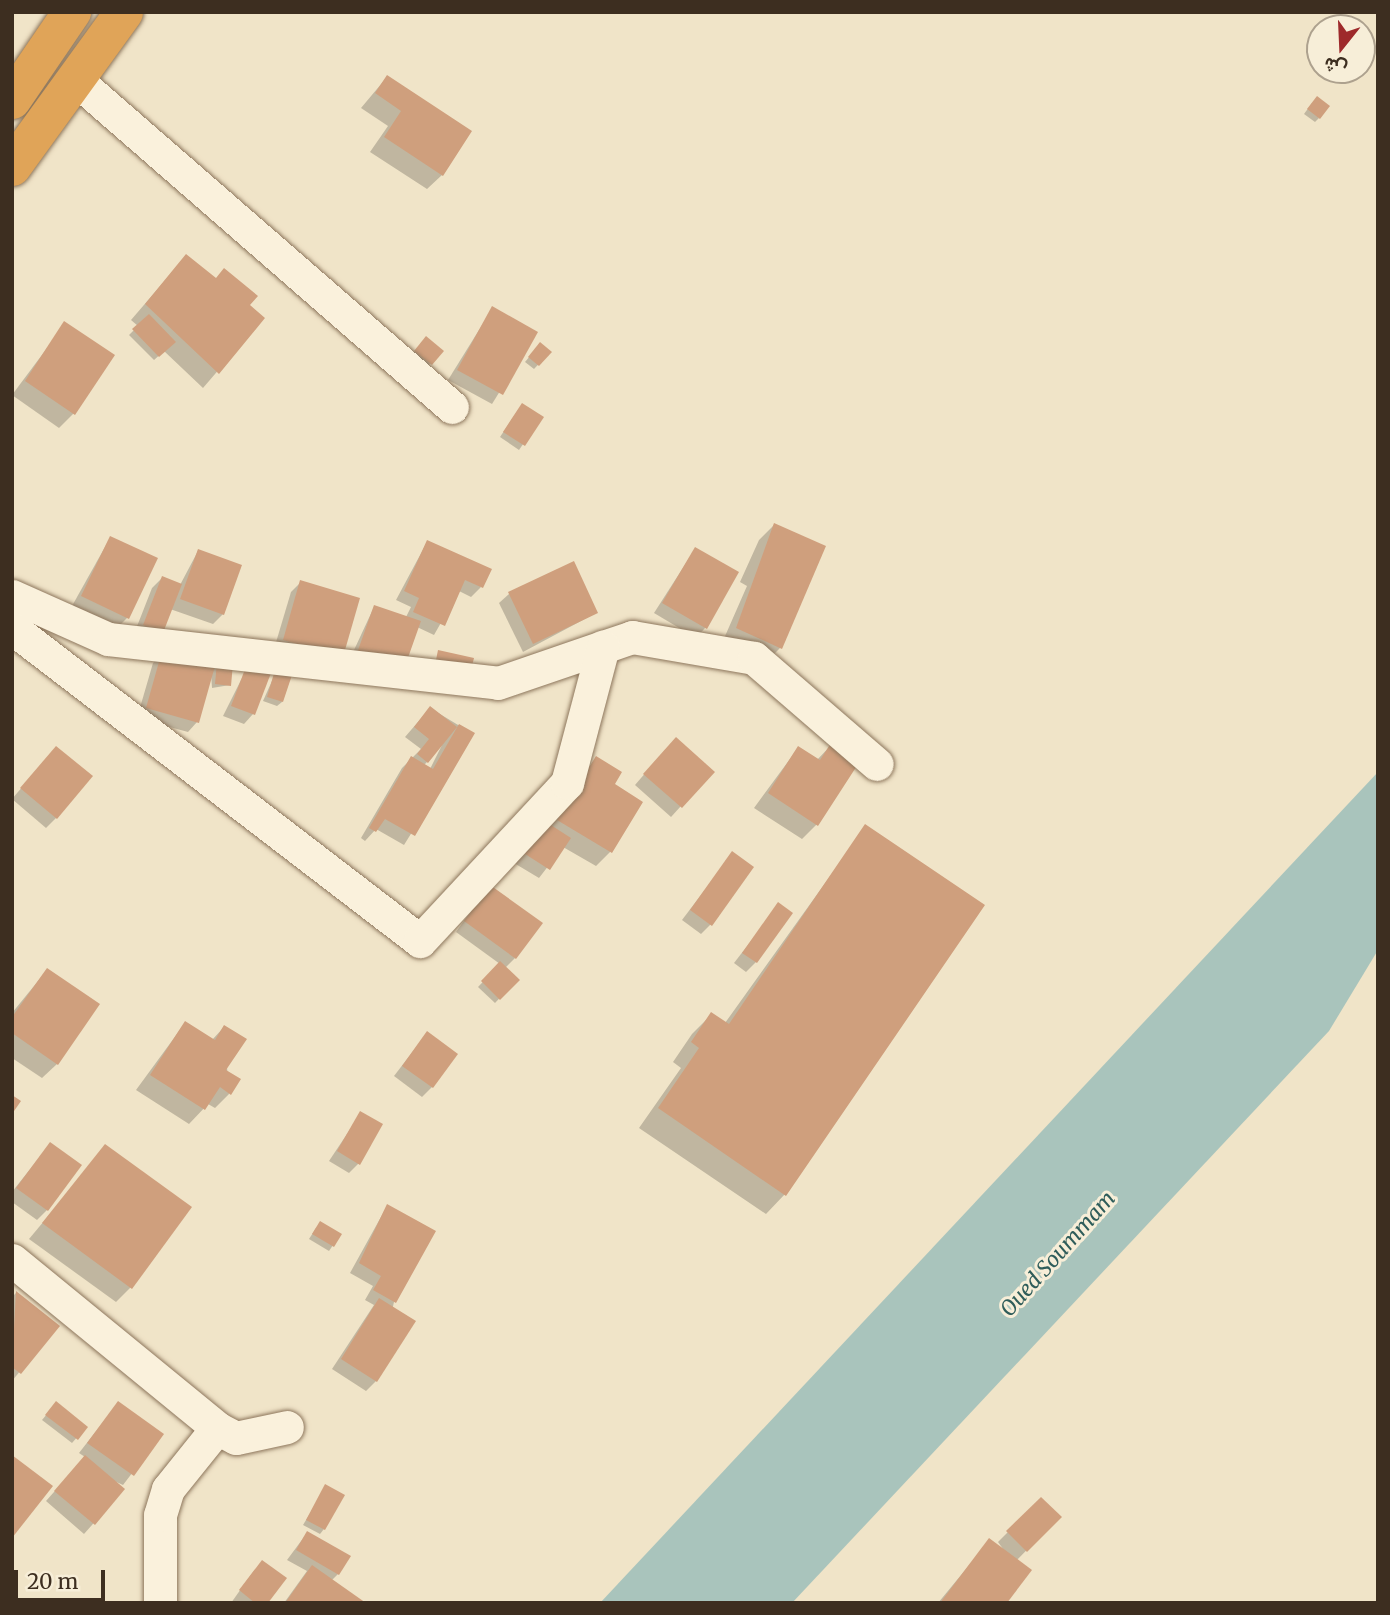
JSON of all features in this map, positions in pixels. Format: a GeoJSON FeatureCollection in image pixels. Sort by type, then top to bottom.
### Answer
{"type":"FeatureCollection","features":[{"type":"Feature","properties":{"kind":"highway"},"geometry":{"type":"LineString","coordinates":[[12,100],[72,12]]}},
{"type":"Feature","properties":{"kind":"highway"},"geometry":{"type":"LineString","coordinates":[[12,167],[124,12]]}},
{"type":"Feature","properties":{"kind":"street"},"geometry":{"type":"LineString","coordinates":[[75,78],[452,407]]}},
{"type":"Feature","properties":{"kind":"street"},"geometry":{"type":"LineString","coordinates":[[12,597],[108,639],[498,683],[632,637],[754,658],[877,764]]}},
{"type":"Feature","properties":{"kind":"street"},"geometry":{"type":"LineString","coordinates":[[12,628],[420,942],[567,783],[603,647]]}},
{"type":"Feature","properties":{"kind":"street"},"geometry":{"type":"LineString","coordinates":[[12,1261],[217,1428],[236,1438],[287,1426]]}},
{"type":"Feature","properties":{"kind":"street"},"geometry":{"type":"LineString","coordinates":[[160,1603],[160,1514],[168,1489],[217,1428]]}},
{"type":"Feature","properties":{"kind":"water","name":"Oued Soummam"},"geometry":{"type":"Polygon","coordinates":[[[1378,772],[1378,950],[1329,1031],[792,1603],[600,1603],[1378,772]]]}},
{"type":"Feature","properties":{"kind":"building"},"geometry":{"type":"Polygon","coordinates":[[[387,75],[472,131],[443,176],[384,137],[401,111],[375,93],[387,75]]]}},
{"type":"Feature","properties":{"kind":"building"},"geometry":{"type":"Polygon","coordinates":[[[1317,96],[1330,106],[1320,119],[1307,109],[1317,96]]]}},
{"type":"Feature","properties":{"kind":"building"},"geometry":{"type":"Polygon","coordinates":[[[186,254],[216,278],[224,268],[258,296],[250,305],[265,318],[219,374],[145,304],[186,254]]]}},
{"type":"Feature","properties":{"kind":"building"},"geometry":{"type":"Polygon","coordinates":[[[492,306],[538,332],[503,395],[457,370],[492,306]]]}},
{"type":"Feature","properties":{"kind":"building"},"geometry":{"type":"Polygon","coordinates":[[[149,314],[176,342],[159,357],[132,329],[149,314]]]}},
{"type":"Feature","properties":{"kind":"building"},"geometry":{"type":"Polygon","coordinates":[[[64,321],[115,355],[75,415],[25,381],[64,321]]]}},
{"type":"Feature","properties":{"kind":"building"},"geometry":{"type":"Polygon","coordinates":[[[426,336],[444,351],[432,365],[414,351],[426,336]]]}},
{"type":"Feature","properties":{"kind":"building"},"geometry":{"type":"Polygon","coordinates":[[[540,342],[552,352],[539,366],[528,357],[540,342]]]}},
{"type":"Feature","properties":{"kind":"building"},"geometry":{"type":"Polygon","coordinates":[[[522,403],[544,417],[525,446],[503,432],[522,403]]]}},
{"type":"Feature","properties":{"kind":"building"},"geometry":{"type":"Polygon","coordinates":[[[774,523],[826,546],[782,649],[736,628],[774,523]]]}},
{"type":"Feature","properties":{"kind":"building"},"geometry":{"type":"Polygon","coordinates":[[[110,536],[158,558],[129,619],[81,596],[110,536]]]}},
{"type":"Feature","properties":{"kind":"building"},"geometry":{"type":"Polygon","coordinates":[[[427,540],[492,569],[483,588],[465,580],[445,626],[413,612],[419,598],[404,591],[427,540]]]}},
{"type":"Feature","properties":{"kind":"building"},"geometry":{"type":"Polygon","coordinates":[[[695,547],[739,572],[707,629],[662,603],[695,547]]]}},
{"type":"Feature","properties":{"kind":"building"},"geometry":{"type":"Polygon","coordinates":[[[198,549],[242,565],[224,615],[180,599],[198,549]]]}},
{"type":"Feature","properties":{"kind":"building"},"geometry":{"type":"Polygon","coordinates":[[[574,561],[598,613],[533,644],[508,592],[574,561]]]}},
{"type":"Feature","properties":{"kind":"building"},"geometry":{"type":"Polygon","coordinates":[[[162,576],[182,584],[163,633],[143,625],[162,576]]]}},
{"type":"Feature","properties":{"kind":"building"},"geometry":{"type":"Polygon","coordinates":[[[300,580],[360,598],[343,657],[283,640],[300,580]]]}},
{"type":"Feature","properties":{"kind":"building"},"geometry":{"type":"Polygon","coordinates":[[[374,605],[421,621],[404,669],[357,653],[374,605]]]}},
{"type":"Feature","properties":{"kind":"building"},"geometry":{"type":"Polygon","coordinates":[[[438,650],[474,658],[469,677],[434,670],[438,650]]]}},
{"type":"Feature","properties":{"kind":"building"},"geometry":{"type":"Polygon","coordinates":[[[162,651],[215,666],[199,723],[146,708],[162,651]]]}},
{"type":"Feature","properties":{"kind":"building"},"geometry":{"type":"Polygon","coordinates":[[[217,662],[233,663],[231,686],[215,684],[217,662]]]}},
{"type":"Feature","properties":{"kind":"building"},"geometry":{"type":"Polygon","coordinates":[[[247,664],[271,673],[255,715],[231,706],[247,664]]]}},
{"type":"Feature","properties":{"kind":"building"},"geometry":{"type":"Polygon","coordinates":[[[275,670],[292,675],[283,702],[267,697],[275,670]]]}},
{"type":"Feature","properties":{"kind":"building"},"geometry":{"type":"Polygon","coordinates":[[[430,706],[457,727],[428,763],[417,754],[429,739],[414,727],[430,706]]]}},
{"type":"Feature","properties":{"kind":"building"},"geometry":{"type":"Polygon","coordinates":[[[459,724],[475,733],[415,836],[385,819],[376,832],[369,828],[411,756],[433,769],[459,724]]]}},
{"type":"Feature","properties":{"kind":"building"},"geometry":{"type":"Polygon","coordinates":[[[676,737],[715,772],[682,808],[643,774],[676,737]]]}},
{"type":"Feature","properties":{"kind":"building"},"geometry":{"type":"Polygon","coordinates":[[[833,740],[862,758],[818,826],[768,793],[798,746],[820,760],[833,740]]]}},
{"type":"Feature","properties":{"kind":"building"},"geometry":{"type":"Polygon","coordinates":[[[56,746],[93,776],[57,819],[20,788],[56,746]]]}},
{"type":"Feature","properties":{"kind":"building"},"geometry":{"type":"Polygon","coordinates":[[[596,756],[622,772],[615,784],[643,802],[612,853],[557,820],[596,756]]]}},
{"type":"Feature","properties":{"kind":"building"},"geometry":{"type":"Polygon","coordinates":[[[543,820],[571,838],[550,870],[522,852],[543,820]]]}},
{"type":"Feature","properties":{"kind":"building"},"geometry":{"type":"Polygon","coordinates":[[[865,824],[985,905],[786,1196],[658,1108],[699,1048],[691,1042],[711,1012],[729,1024],[865,824]]]}},
{"type":"Feature","properties":{"kind":"building"},"geometry":{"type":"Polygon","coordinates":[[[732,851],[754,867],[712,926],[690,910],[732,851]]]}},
{"type":"Feature","properties":{"kind":"building"},"geometry":{"type":"Polygon","coordinates":[[[490,885],[543,923],[516,959],[464,921],[490,885]]]}},
{"type":"Feature","properties":{"kind":"building"},"geometry":{"type":"Polygon","coordinates":[[[778,902],[793,913],[757,963],[742,953],[778,902]]]}},
{"type":"Feature","properties":{"kind":"building"},"geometry":{"type":"Polygon","coordinates":[[[500,961],[520,980],[500,1000],[481,981],[500,961]]]}},
{"type":"Feature","properties":{"kind":"building"},"geometry":{"type":"Polygon","coordinates":[[[47,968],[100,1004],[58,1065],[12,1033],[12,1017],[47,968]]]}},
{"type":"Feature","properties":{"kind":"building"},"geometry":{"type":"Polygon","coordinates":[[[185,1021],[215,1040],[224,1025],[247,1039],[226,1070],[241,1079],[231,1095],[220,1087],[205,1110],[150,1075],[185,1021]]]}},
{"type":"Feature","properties":{"kind":"building"},"geometry":{"type":"Polygon","coordinates":[[[427,1031],[458,1054],[433,1088],[402,1066],[427,1031]]]}},
{"type":"Feature","properties":{"kind":"building"},"geometry":{"type":"Polygon","coordinates":[[[12,1095],[21,1101],[12,1114],[12,1095]]]}},
{"type":"Feature","properties":{"kind":"building"},"geometry":{"type":"Polygon","coordinates":[[[360,1111],[383,1124],[360,1165],[337,1151],[360,1111]]]}},
{"type":"Feature","properties":{"kind":"building"},"geometry":{"type":"Polygon","coordinates":[[[50,1142],[82,1165],[48,1211],[16,1188],[50,1142]]]}},
{"type":"Feature","properties":{"kind":"building"},"geometry":{"type":"Polygon","coordinates":[[[105,1144],[192,1207],[132,1289],[42,1223],[105,1144]]]}},
{"type":"Feature","properties":{"kind":"building"},"geometry":{"type":"Polygon","coordinates":[[[387,1204],[436,1231],[396,1303],[373,1290],[381,1276],[359,1263],[387,1204]]]}},
{"type":"Feature","properties":{"kind":"building"},"geometry":{"type":"Polygon","coordinates":[[[320,1221],[342,1234],[334,1247],[312,1234],[320,1221]]]}},
{"type":"Feature","properties":{"kind":"building"},"geometry":{"type":"Polygon","coordinates":[[[16,1291],[60,1326],[21,1374],[12,1367],[16,1291]]]}},
{"type":"Feature","properties":{"kind":"building"},"geometry":{"type":"Polygon","coordinates":[[[379,1298],[416,1321],[377,1382],[341,1359],[379,1298]]]}},
{"type":"Feature","properties":{"kind":"building"},"geometry":{"type":"Polygon","coordinates":[[[56,1401],[88,1427],[78,1440],[45,1415],[56,1401]]]}},
{"type":"Feature","properties":{"kind":"building"},"geometry":{"type":"Polygon","coordinates":[[[118,1401],[164,1434],[134,1476],[87,1443],[118,1401]]]}},
{"type":"Feature","properties":{"kind":"building"},"geometry":{"type":"Polygon","coordinates":[[[12,1455],[53,1486],[12,1538],[12,1455]]]}},
{"type":"Feature","properties":{"kind":"building"},"geometry":{"type":"Polygon","coordinates":[[[85,1455],[125,1489],[95,1525],[54,1491],[85,1455]]]}},
{"type":"Feature","properties":{"kind":"building"},"geometry":{"type":"Polygon","coordinates":[[[325,1484],[345,1495],[325,1530],[306,1520],[325,1484]]]}},
{"type":"Feature","properties":{"kind":"building"},"geometry":{"type":"Polygon","coordinates":[[[1041,1497],[1062,1517],[1027,1552],[1006,1531],[1041,1497]]]}},
{"type":"Feature","properties":{"kind":"building"},"geometry":{"type":"Polygon","coordinates":[[[307,1531],[351,1556],[339,1575],[296,1550],[307,1531]]]}},
{"type":"Feature","properties":{"kind":"building"},"geometry":{"type":"Polygon","coordinates":[[[989,1538],[1032,1570],[1007,1603],[940,1603],[989,1538]]]}},
{"type":"Feature","properties":{"kind":"building"},"geometry":{"type":"Polygon","coordinates":[[[262,1560],[287,1578],[268,1603],[255,1603],[239,1590],[262,1560]]]}},
{"type":"Feature","properties":{"kind":"building"},"geometry":{"type":"Polygon","coordinates":[[[312,1565],[366,1603],[285,1603],[312,1565]]]}}]}
